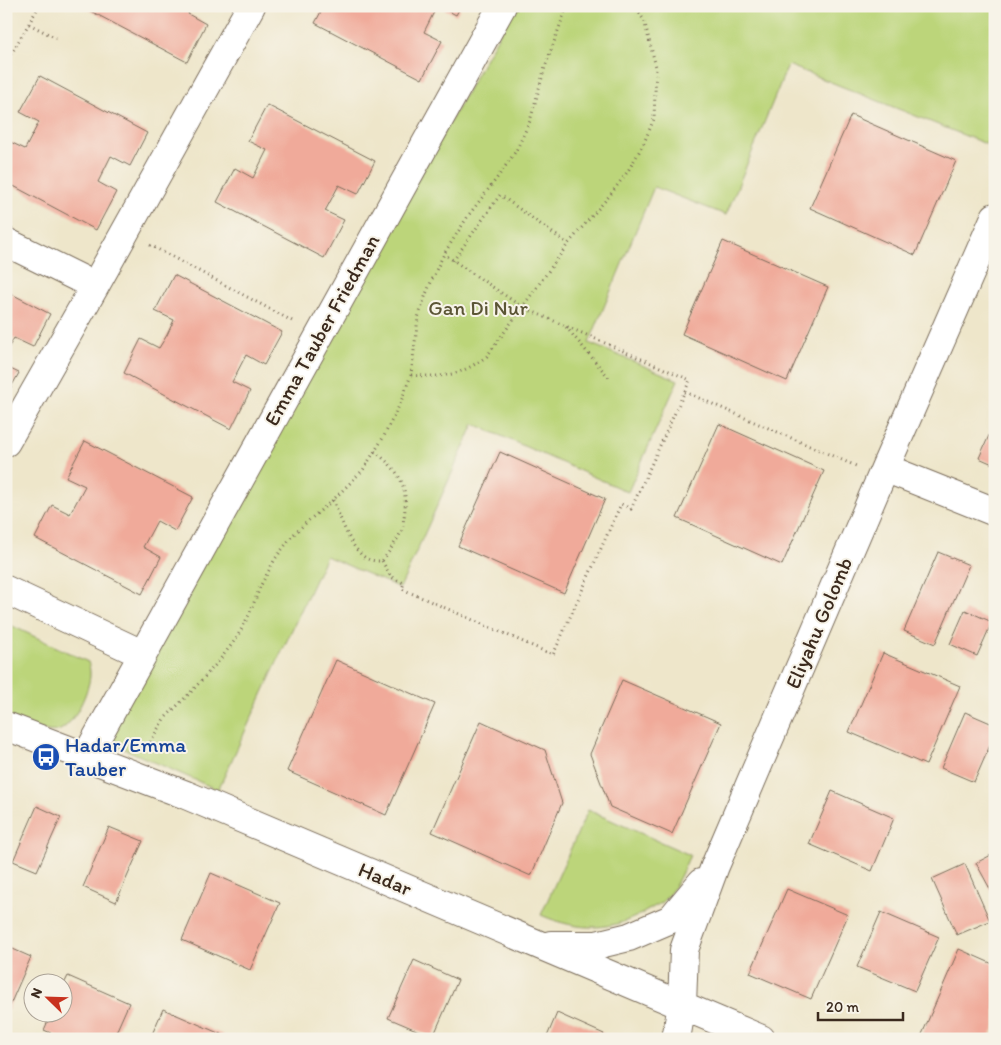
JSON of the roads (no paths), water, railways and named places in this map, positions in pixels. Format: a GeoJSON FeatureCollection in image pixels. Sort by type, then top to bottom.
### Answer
{"type":"FeatureCollection","features":[{"type":"Feature","properties":{"kind":"street"},"geometry":{"type":"LineString","coordinates":[[6,442],[251,6]]}},
{"type":"Feature","properties":{"kind":"street","name":"Emma Tauber Friedman"},"geometry":{"type":"LineString","coordinates":[[86,757],[502,6]]}},
{"type":"Feature","properties":{"kind":"street","name":"Eliyahu Golomb"},"geometry":{"type":"LineString","coordinates":[[676,1039],[682,1005],[684,950],[715,866],[883,472],[995,217]]}},
{"type":"Feature","properties":{"kind":"street"},"geometry":{"type":"LineString","coordinates":[[6,242],[95,286]]}},
{"type":"Feature","properties":{"kind":"street"},"geometry":{"type":"LineString","coordinates":[[883,472],[995,512]]}},
{"type":"Feature","properties":{"kind":"street"},"geometry":{"type":"LineString","coordinates":[[6,590],[142,654]]}},
{"type":"Feature","properties":{"kind":"street","name":"Hadar"},"geometry":{"type":"LineString","coordinates":[[6,726],[194,798],[760,1039]]}},
{"type":"Feature","properties":{"kind":"street"},"geometry":{"type":"LineString","coordinates":[[539,945],[596,945],[629,937],[671,919],[715,866]]}},
{"type":"Feature","properties":{"kind":"place","name":"Hadar/Emma Tauber"},"geometry":{"type":"Point","coordinates":[46,757]}},
{"type":"Feature","properties":{"kind":"park label","name":"Gan Di Nur"},"geometry":{"type":"Point","coordinates":[478,308]}}]}
